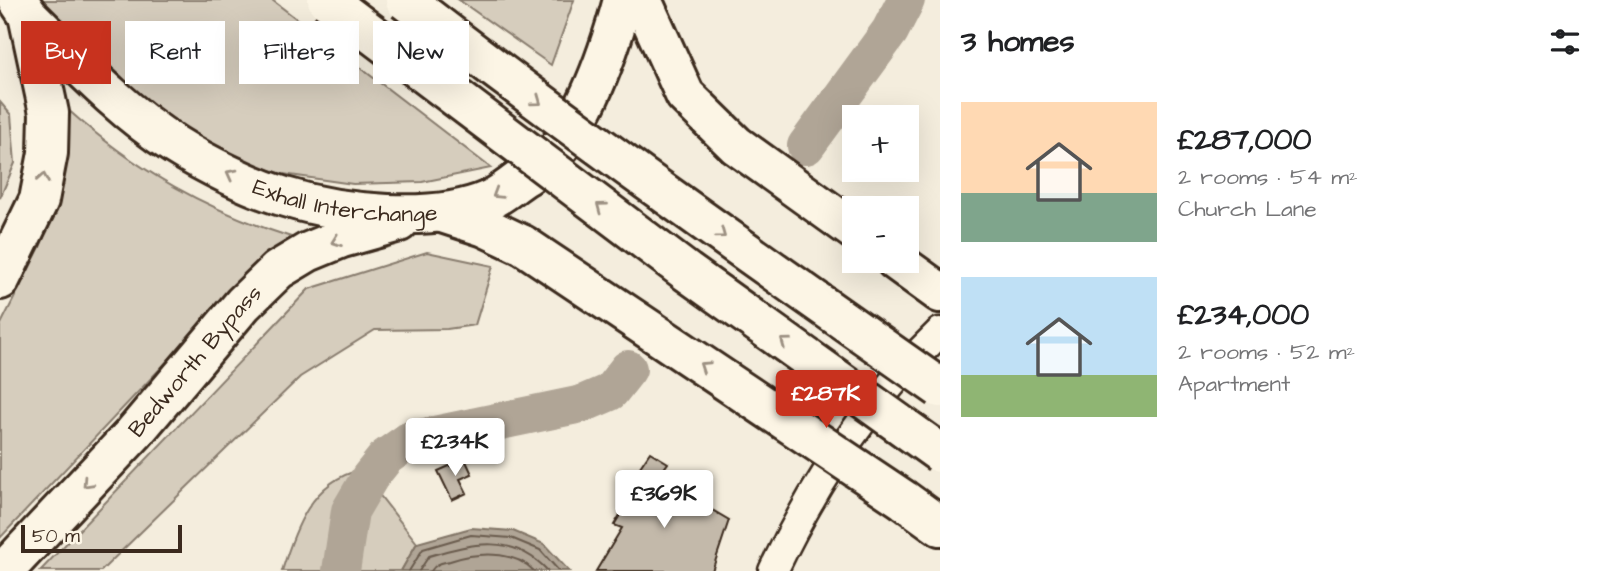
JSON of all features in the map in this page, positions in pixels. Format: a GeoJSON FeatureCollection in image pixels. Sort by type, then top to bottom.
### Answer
{"type":"FeatureCollection","features":[{"type":"Feature","properties":{"kind":"highway"},"geometry":{"type":"LineString","coordinates":[[327,0],[687,272],[940,453]]}},
{"type":"Feature","properties":{"kind":"highway"},"geometry":{"type":"LineString","coordinates":[[405,0],[514,84],[940,388]]}},
{"type":"Feature","properties":{"kind":"highway","name":"Exhall Interchange"},"geometry":{"type":"LineString","coordinates":[[23,8],[108,93],[175,144],[256,187],[285,197],[343,209],[433,214],[489,200],[549,159],[576,122],[613,36],[623,0]]}},
{"type":"Feature","properties":{"kind":"highway"},"geometry":{"type":"LineString","coordinates":[[642,0],[685,95],[736,145],[842,221]]}},
{"type":"Feature","properties":{"kind":"highway"},"geometry":{"type":"LineString","coordinates":[[0,280],[39,200],[48,153],[49,113],[23,8]]}},
{"type":"Feature","properties":{"kind":"highway"},"geometry":{"type":"LineString","coordinates":[[433,214],[485,227],[523,245],[940,526]]}},
{"type":"Feature","properties":{"kind":"highway","name":"Bedworth Bypass"},"geometry":{"type":"LineString","coordinates":[[4,571],[134,433],[243,304],[278,271],[308,252],[342,238],[433,214]]}},
{"type":"Feature","properties":{"kind":"highway"},"geometry":{"type":"LineString","coordinates":[[912,273],[940,293]]}},
{"type":"Feature","properties":{"kind":"street"},"geometry":{"type":"LineString","coordinates":[[773,571],[813,496],[854,432],[909,362],[940,332]]}},
{"type":"Feature","properties":{"kind":"shaded area"},"geometry":{"type":"Polygon","coordinates":[[[41,0],[272,0],[299,21],[239,21],[239,84],[359,84],[359,67],[373,77],[373,84],[382,84],[491,168],[422,182],[353,184],[283,174],[250,164],[186,136],[126,84],[225,84],[225,21],[125,21],[125,83],[111,71],[111,21],[55,21],[41,0]]]}},
{"type":"Feature","properties":{"kind":"shaded area"},"geometry":{"type":"Polygon","coordinates":[[[459,0],[574,0],[551,65],[459,0]]]}},
{"type":"Feature","properties":{"kind":"shaded area"},"geometry":{"type":"Polygon","coordinates":[[[0,102],[11,115],[15,163],[0,198],[0,102]]]}},
{"type":"Feature","properties":{"kind":"shaded area"},"geometry":{"type":"Polygon","coordinates":[[[66,108],[119,151],[174,187],[233,216],[297,239],[242,282],[0,538],[0,326],[40,247],[61,194],[65,166],[66,108]]]}},
{"type":"Feature","properties":{"kind":"shaded area"},"geometry":{"type":"Polygon","coordinates":[[[427,252],[493,266],[475,325],[447,329],[375,330],[300,377],[101,571],[40,571],[309,289],[427,252]]]}},
{"type":"Feature","properties":{"kind":"shaded area"},"geometry":{"type":"Polygon","coordinates":[[[360,470],[417,543],[401,571],[282,571],[300,523],[318,495],[329,484],[360,470]]]}},
{"type":"Feature","properties":{"kind":"water"},"geometry":{"type":"Polygon","coordinates":[[[471,528],[513,531],[544,544],[569,571],[401,571],[417,543],[471,528]]]}},
{"type":"Feature","properties":{"kind":"building"},"geometry":{"type":"Polygon","coordinates":[[[650,452],[668,463],[655,481],[697,509],[700,503],[729,520],[712,571],[596,571],[622,528],[614,525],[639,484],[632,479],[650,452]]]}},
{"type":"Feature","properties":{"kind":"building"},"geometry":{"type":"Polygon","coordinates":[[[465,459],[472,474],[460,479],[467,493],[452,500],[438,471],[465,459]]]}},
{"type":"Feature","properties":{"kind":"waterway"},"geometry":{"type":"LineString","coordinates":[[806,146],[890,31],[906,0]]}},
{"type":"Feature","properties":{"kind":"waterway"},"geometry":{"type":"LineString","coordinates":[[341,571],[350,511],[370,477],[386,457],[410,440],[582,404],[610,392],[628,369]]}}]}
